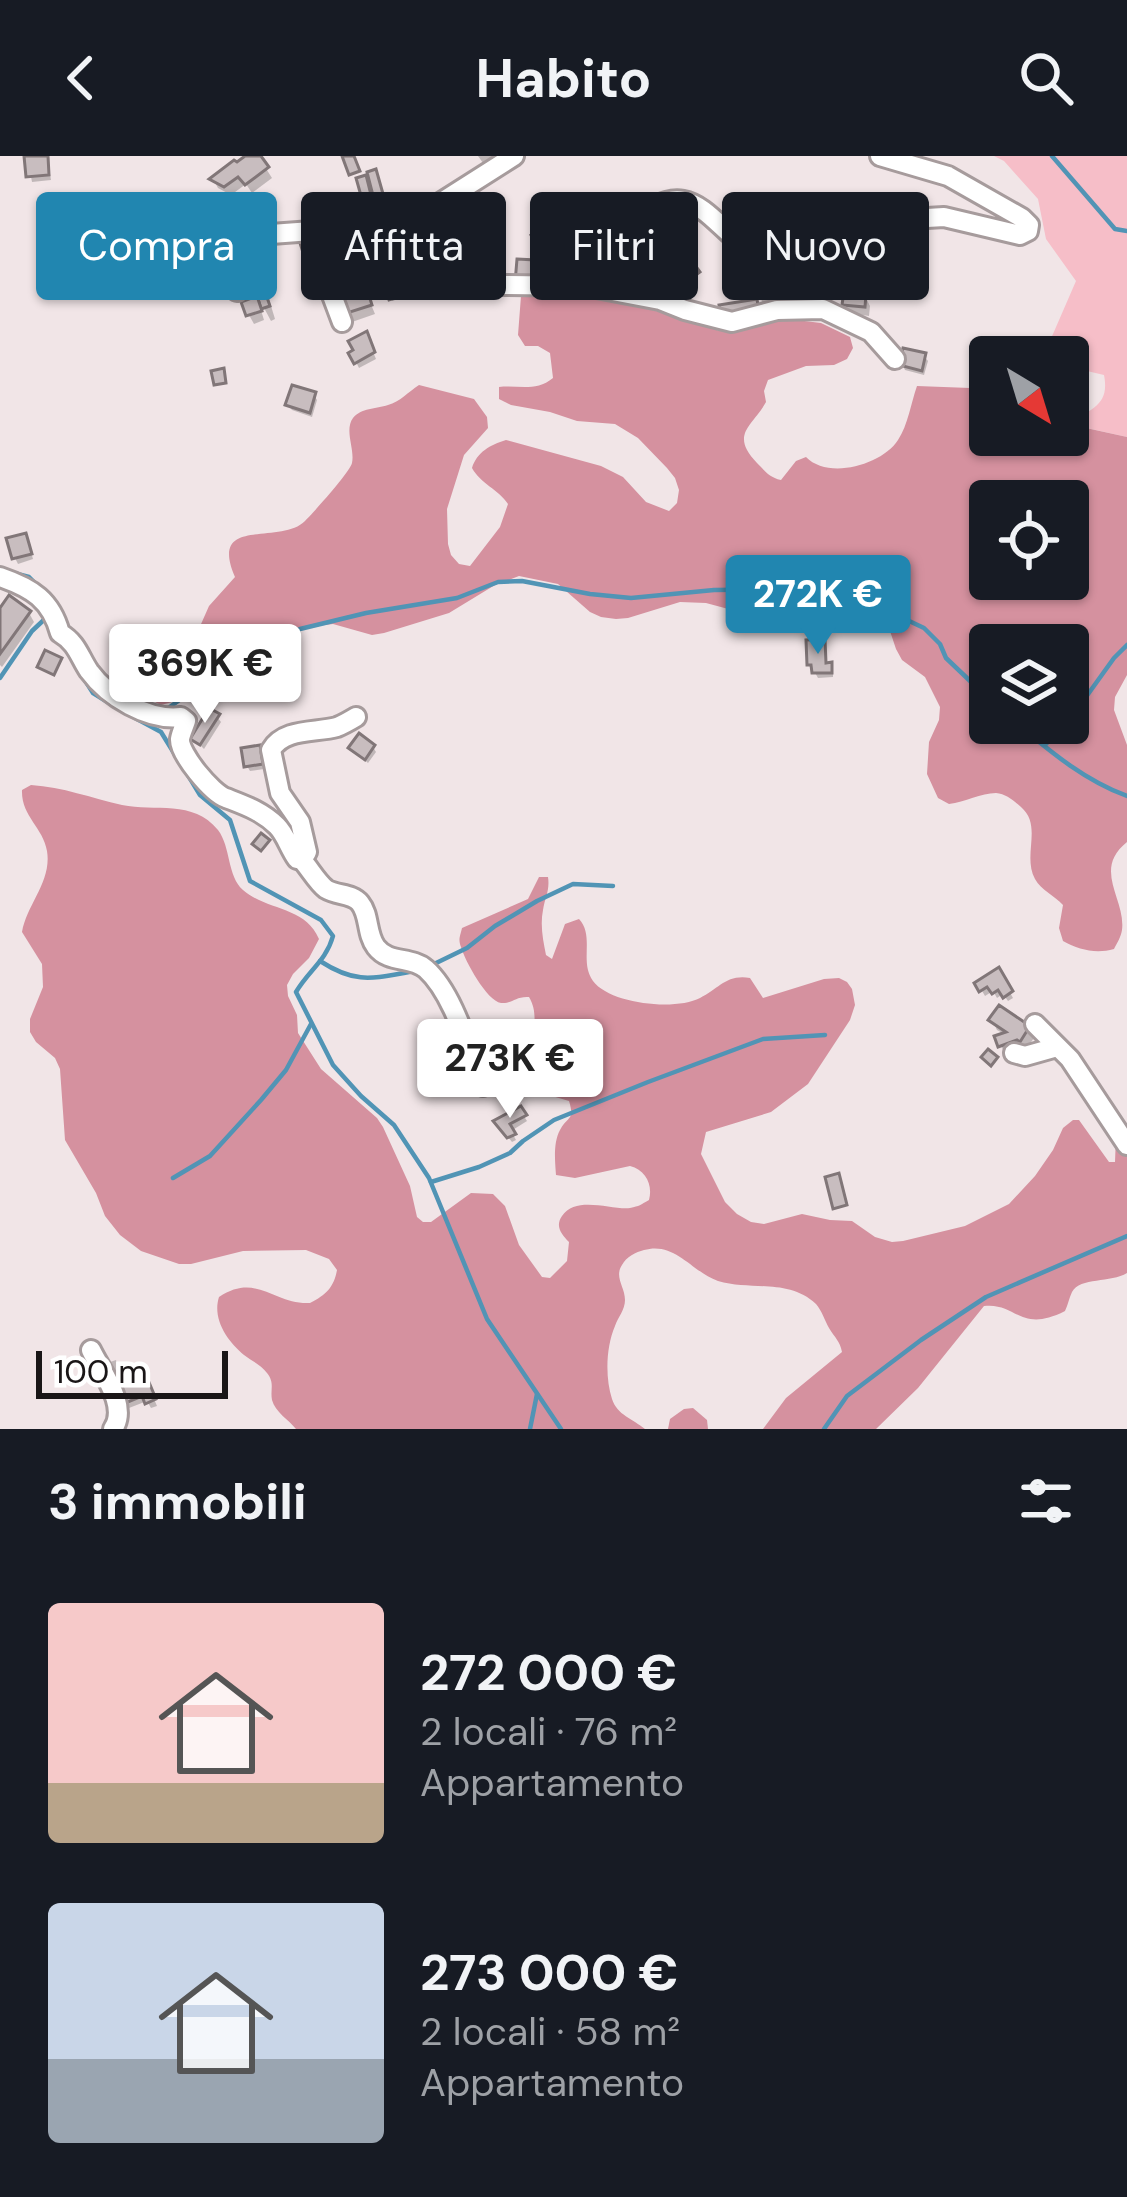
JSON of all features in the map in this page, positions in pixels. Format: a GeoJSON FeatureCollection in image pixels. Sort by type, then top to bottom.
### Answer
{"type":"FeatureCollection","features":[{"type":"Feature","properties":{"kind":"street"},"geometry":{"type":"LineString","coordinates":[[457,192],[514,156]]}},
{"type":"Feature","properties":{"kind":"street"},"geometry":{"type":"LineString","coordinates":[[698,208],[752,251],[773,260],[927,218],[944,217],[1020,235],[1028,231],[1022,218],[948,176],[880,156]]}},
{"type":"Feature","properties":{"kind":"street"},"geometry":{"type":"LineString","coordinates":[[334,300],[342,322]]}},
{"type":"Feature","properties":{"kind":"street"},"geometry":{"type":"LineString","coordinates":[[660,300],[732,322],[777,310],[823,309],[871,332],[895,359]]}},
{"type":"Feature","properties":{"kind":"street"},"geometry":{"type":"LineString","coordinates":[[0,577],[40,596],[100,684],[124,701],[165,718],[181,716],[186,721],[182,753],[209,786],[266,817],[325,888],[361,904],[372,942],[380,952],[429,971],[452,1011],[483,1087]]}},
{"type":"Feature","properties":{"kind":"street"},"geometry":{"type":"LineString","coordinates":[[302,860],[307,852],[300,822],[280,793],[273,745],[280,738],[336,727],[356,717]]}},
{"type":"Feature","properties":{"kind":"street"},"geometry":{"type":"LineString","coordinates":[[1035,1024],[1075,1065],[1127,1145]]}},
{"type":"Feature","properties":{"kind":"street"},"geometry":{"type":"LineString","coordinates":[[1014,1053],[1025,1056],[1057,1047]]}},
{"type":"Feature","properties":{"kind":"street"},"geometry":{"type":"LineString","coordinates":[[91,1350],[119,1407],[113,1429]]}},
{"type":"Feature","properties":{"kind":"shaded area"},"geometry":{"type":"Polygon","coordinates":[[[994,156],[1127,156],[1127,437],[1089,428],[1089,411],[1101,400],[1105,385],[1104,375],[1089,371],[1089,336],[1052,336],[1076,281],[1046,239],[1038,199],[994,156]]]}},
{"type":"Feature","properties":{"kind":"shaded area"},"geometry":{"type":"Polygon","coordinates":[[[530,295],[530,300],[614,300],[720,331],[788,319],[821,323],[850,337],[853,348],[847,359],[834,365],[806,366],[768,380],[766,402],[746,431],[745,445],[765,472],[781,480],[796,461],[806,457],[827,468],[841,468],[880,456],[901,434],[917,386],[969,388],[969,456],[1089,456],[1089,429],[1127,437],[1127,675],[1114,710],[1127,745],[1127,842],[1112,863],[1122,918],[1114,949],[1088,950],[1063,941],[1059,928],[1063,905],[1035,879],[1030,860],[1031,823],[1018,804],[996,793],[949,804],[938,798],[927,774],[929,742],[940,707],[925,677],[902,660],[884,613],[872,606],[832,608],[796,596],[732,610],[680,602],[616,619],[590,612],[558,584],[519,576],[449,613],[384,633],[372,635],[333,624],[293,629],[187,698],[161,705],[149,699],[194,640],[209,606],[235,577],[231,546],[250,535],[280,532],[305,521],[352,463],[349,428],[353,418],[396,402],[419,385],[474,399],[487,417],[488,428],[464,455],[447,509],[448,544],[459,564],[470,566],[500,527],[508,504],[472,468],[485,450],[506,440],[601,466],[623,477],[646,502],[669,511],[677,503],[675,478],[638,438],[615,424],[577,421],[499,399],[499,387],[534,386],[553,378],[550,353],[525,346],[518,335],[521,296],[530,295]]]}},
{"type":"Feature","properties":{"kind":"shaded area"},"geometry":{"type":"Polygon","coordinates":[[[31,785],[122,805],[185,810],[208,820],[222,837],[243,890],[305,920],[319,939],[287,985],[298,1033],[321,1069],[383,1127],[410,1186],[417,1217],[431,1222],[471,1193],[493,1194],[505,1206],[519,1245],[542,1277],[550,1278],[567,1261],[569,1242],[559,1223],[568,1210],[585,1205],[633,1207],[649,1200],[650,1189],[644,1175],[630,1166],[575,1178],[556,1175],[556,1141],[571,1107],[569,1101],[552,1096],[542,1075],[532,1002],[529,997],[495,1001],[477,980],[461,947],[462,928],[528,899],[539,877],[548,877],[542,921],[546,955],[552,959],[565,924],[579,919],[586,933],[589,974],[613,995],[643,1003],[675,1004],[700,998],[742,977],[750,978],[763,998],[824,979],[839,978],[852,989],[855,1005],[850,1020],[808,1084],[771,1112],[706,1132],[701,1154],[725,1202],[737,1214],[764,1224],[802,1214],[852,1221],[892,1242],[965,1226],[1009,1204],[1035,1176],[1063,1128],[1079,1120],[1109,1162],[1115,1162],[1116,1136],[1127,1129],[1127,1273],[1076,1287],[1065,1311],[1050,1317],[1028,1318],[984,1306],[918,1388],[876,1429],[763,1429],[786,1398],[842,1352],[818,1307],[794,1291],[718,1281],[674,1253],[644,1250],[629,1257],[620,1269],[625,1304],[610,1343],[608,1372],[614,1404],[645,1429],[296,1429],[274,1404],[267,1373],[227,1336],[217,1305],[219,1297],[244,1288],[310,1303],[334,1281],[337,1270],[329,1259],[306,1250],[243,1251],[179,1264],[141,1251],[105,1216],[65,1140],[60,1069],[30,1032],[30,1019],[43,987],[42,964],[22,932],[48,862],[45,843],[23,799],[22,790],[31,785]]]}},
{"type":"Feature","properties":{"kind":"shaded area"},"geometry":{"type":"Polygon","coordinates":[[[693,1408],[707,1420],[708,1429],[668,1429],[670,1419],[693,1408]]]}},
{"type":"Feature","properties":{"kind":"building"},"geometry":{"type":"Polygon","coordinates":[[[24,156],[48,156],[49,175],[26,177],[24,156]]]}},
{"type":"Feature","properties":{"kind":"building"},"geometry":{"type":"Polygon","coordinates":[[[261,156],[269,167],[245,185],[238,177],[224,187],[209,179],[234,160],[261,156]]]}},
{"type":"Feature","properties":{"kind":"building"},"geometry":{"type":"Polygon","coordinates":[[[342,156],[354,156],[360,171],[349,175],[342,156]]]}},
{"type":"Feature","properties":{"kind":"building"},"geometry":{"type":"Polygon","coordinates":[[[376,169],[382,192],[372,192],[367,172],[376,169]]]}},
{"type":"Feature","properties":{"kind":"building"},"geometry":{"type":"Polygon","coordinates":[[[366,175],[370,192],[360,192],[356,178],[366,175]]]}},
{"type":"Feature","properties":{"kind":"building"},"geometry":{"type":"Polygon","coordinates":[[[517,259],[530,260],[530,284],[515,283],[517,259]]]}},
{"type":"Feature","properties":{"kind":"building"},"geometry":{"type":"Polygon","coordinates":[[[258,300],[262,311],[246,316],[241,302],[258,300]]]}},
{"type":"Feature","properties":{"kind":"building"},"geometry":{"type":"Polygon","coordinates":[[[339,300],[370,300],[372,305],[344,314],[339,300]]]}},
{"type":"Feature","properties":{"kind":"building"},"geometry":{"type":"Polygon","coordinates":[[[757,300],[759,312],[721,317],[719,305],[757,300]]]}},
{"type":"Feature","properties":{"kind":"building"},"geometry":{"type":"Polygon","coordinates":[[[769,300],[789,300],[790,307],[771,310],[769,300]]]}},
{"type":"Feature","properties":{"kind":"building"},"geometry":{"type":"Polygon","coordinates":[[[843,300],[866,300],[865,307],[842,305],[843,300]]]}},
{"type":"Feature","properties":{"kind":"building"},"geometry":{"type":"Polygon","coordinates":[[[367,331],[375,352],[354,364],[348,341],[367,331]]]}},
{"type":"Feature","properties":{"kind":"building"},"geometry":{"type":"Polygon","coordinates":[[[903,348],[926,353],[922,371],[899,365],[903,348]]]}},
{"type":"Feature","properties":{"kind":"building"},"geometry":{"type":"Polygon","coordinates":[[[224,368],[226,383],[214,385],[211,371],[224,368]]]}},
{"type":"Feature","properties":{"kind":"building"},"geometry":{"type":"Polygon","coordinates":[[[292,385],[316,392],[310,413],[285,405],[292,385]]]}},
{"type":"Feature","properties":{"kind":"building"},"geometry":{"type":"Polygon","coordinates":[[[26,533],[32,554],[12,559],[6,538],[26,533]]]}},
{"type":"Feature","properties":{"kind":"building"},"geometry":{"type":"Polygon","coordinates":[[[9,595],[31,611],[0,654],[0,608],[9,595]]]}},
{"type":"Feature","properties":{"kind":"building"},"geometry":{"type":"Polygon","coordinates":[[[825,639],[826,663],[832,662],[832,673],[812,673],[806,640],[825,639]]]}},
{"type":"Feature","properties":{"kind":"building"},"geometry":{"type":"Polygon","coordinates":[[[45,650],[62,658],[54,675],[37,667],[45,650]]]}},
{"type":"Feature","properties":{"kind":"building"},"geometry":{"type":"Polygon","coordinates":[[[209,708],[220,714],[200,745],[190,739],[209,708]]]}},
{"type":"Feature","properties":{"kind":"building"},"geometry":{"type":"Polygon","coordinates":[[[359,733],[375,745],[365,760],[348,748],[359,733]]]}},
{"type":"Feature","properties":{"kind":"building"},"geometry":{"type":"Polygon","coordinates":[[[260,745],[263,764],[244,767],[241,748],[260,745]]]}},
{"type":"Feature","properties":{"kind":"building"},"geometry":{"type":"Polygon","coordinates":[[[261,833],[270,840],[261,851],[252,844],[261,833]]]}},
{"type":"Feature","properties":{"kind":"building"},"geometry":{"type":"Polygon","coordinates":[[[999,967],[1013,991],[1003,998],[998,990],[992,994],[987,987],[979,992],[974,983],[999,967]]]}},
{"type":"Feature","properties":{"kind":"building"},"geometry":{"type":"Polygon","coordinates":[[[999,1005],[1030,1026],[1020,1042],[998,1047],[994,1036],[1006,1032],[988,1020],[999,1005]]]}},
{"type":"Feature","properties":{"kind":"building"},"geometry":{"type":"Polygon","coordinates":[[[988,1049],[998,1057],[991,1066],[981,1057],[988,1049]]]}},
{"type":"Feature","properties":{"kind":"building"},"geometry":{"type":"Polygon","coordinates":[[[521,1106],[527,1115],[510,1124],[516,1134],[507,1138],[493,1121],[521,1106]]]}},
{"type":"Feature","properties":{"kind":"building"},"geometry":{"type":"Polygon","coordinates":[[[839,1173],[847,1205],[833,1209],[825,1177],[839,1173]]]}},
{"type":"Feature","properties":{"kind":"building"},"geometry":{"type":"Polygon","coordinates":[[[141,1364],[146,1375],[130,1382],[125,1370],[141,1364]]]}},
{"type":"Feature","properties":{"kind":"building"},"geometry":{"type":"Polygon","coordinates":[[[146,1375],[156,1399],[145,1404],[142,1396],[123,1404],[116,1388],[146,1375]]]}},
{"type":"Feature","properties":{"kind":"waterway"},"geometry":{"type":"LineString","coordinates":[[1052,156],[1115,229],[1127,231]]}},
{"type":"Feature","properties":{"kind":"waterway"},"geometry":{"type":"LineString","coordinates":[[10,572],[29,577],[37,585]]}},
{"type":"Feature","properties":{"kind":"waterway"},"geometry":{"type":"LineString","coordinates":[[167,709],[256,645],[300,629],[457,598],[498,582],[522,581],[631,598],[714,590],[801,589],[843,597],[924,628],[969,680]]}},
{"type":"Feature","properties":{"kind":"waterway"},"geometry":{"type":"LineString","coordinates":[[0,678],[48,616]]}},
{"type":"Feature","properties":{"kind":"waterway"},"geometry":{"type":"LineString","coordinates":[[1089,693],[1127,645]]}},
{"type":"Feature","properties":{"kind":"waterway"},"geometry":{"type":"LineString","coordinates":[[74,663],[93,693],[114,706]]}},
{"type":"Feature","properties":{"kind":"waterway"},"geometry":{"type":"LineString","coordinates":[[124,712],[161,732],[177,758]]}},
{"type":"Feature","properties":{"kind":"waterway"},"geometry":{"type":"LineString","coordinates":[[1042,744],[1082,774],[1127,796]]}},
{"type":"Feature","properties":{"kind":"waterway"},"geometry":{"type":"LineString","coordinates":[[183,767],[200,795],[230,820],[250,881],[321,920],[333,936],[296,992],[333,1065],[394,1125],[429,1178],[487,1319],[561,1429]]}},
{"type":"Feature","properties":{"kind":"waterway"},"geometry":{"type":"LineString","coordinates":[[432,965],[573,884],[613,886]]}},
{"type":"Feature","properties":{"kind":"waterway"},"geometry":{"type":"LineString","coordinates":[[320,961],[355,977],[415,971]]}},
{"type":"Feature","properties":{"kind":"waterway"},"geometry":{"type":"LineString","coordinates":[[173,1178],[210,1156],[261,1100],[286,1070],[311,1024]]}},
{"type":"Feature","properties":{"kind":"waterway"},"geometry":{"type":"LineString","coordinates":[[431,1182],[510,1153],[554,1120],[763,1039],[825,1035]]}},
{"type":"Feature","properties":{"kind":"waterway"},"geometry":{"type":"LineString","coordinates":[[824,1429],[847,1396],[986,1297],[1127,1236]]}},
{"type":"Feature","properties":{"kind":"waterway"},"geometry":{"type":"LineString","coordinates":[[530,1429],[537,1394]]}}]}
